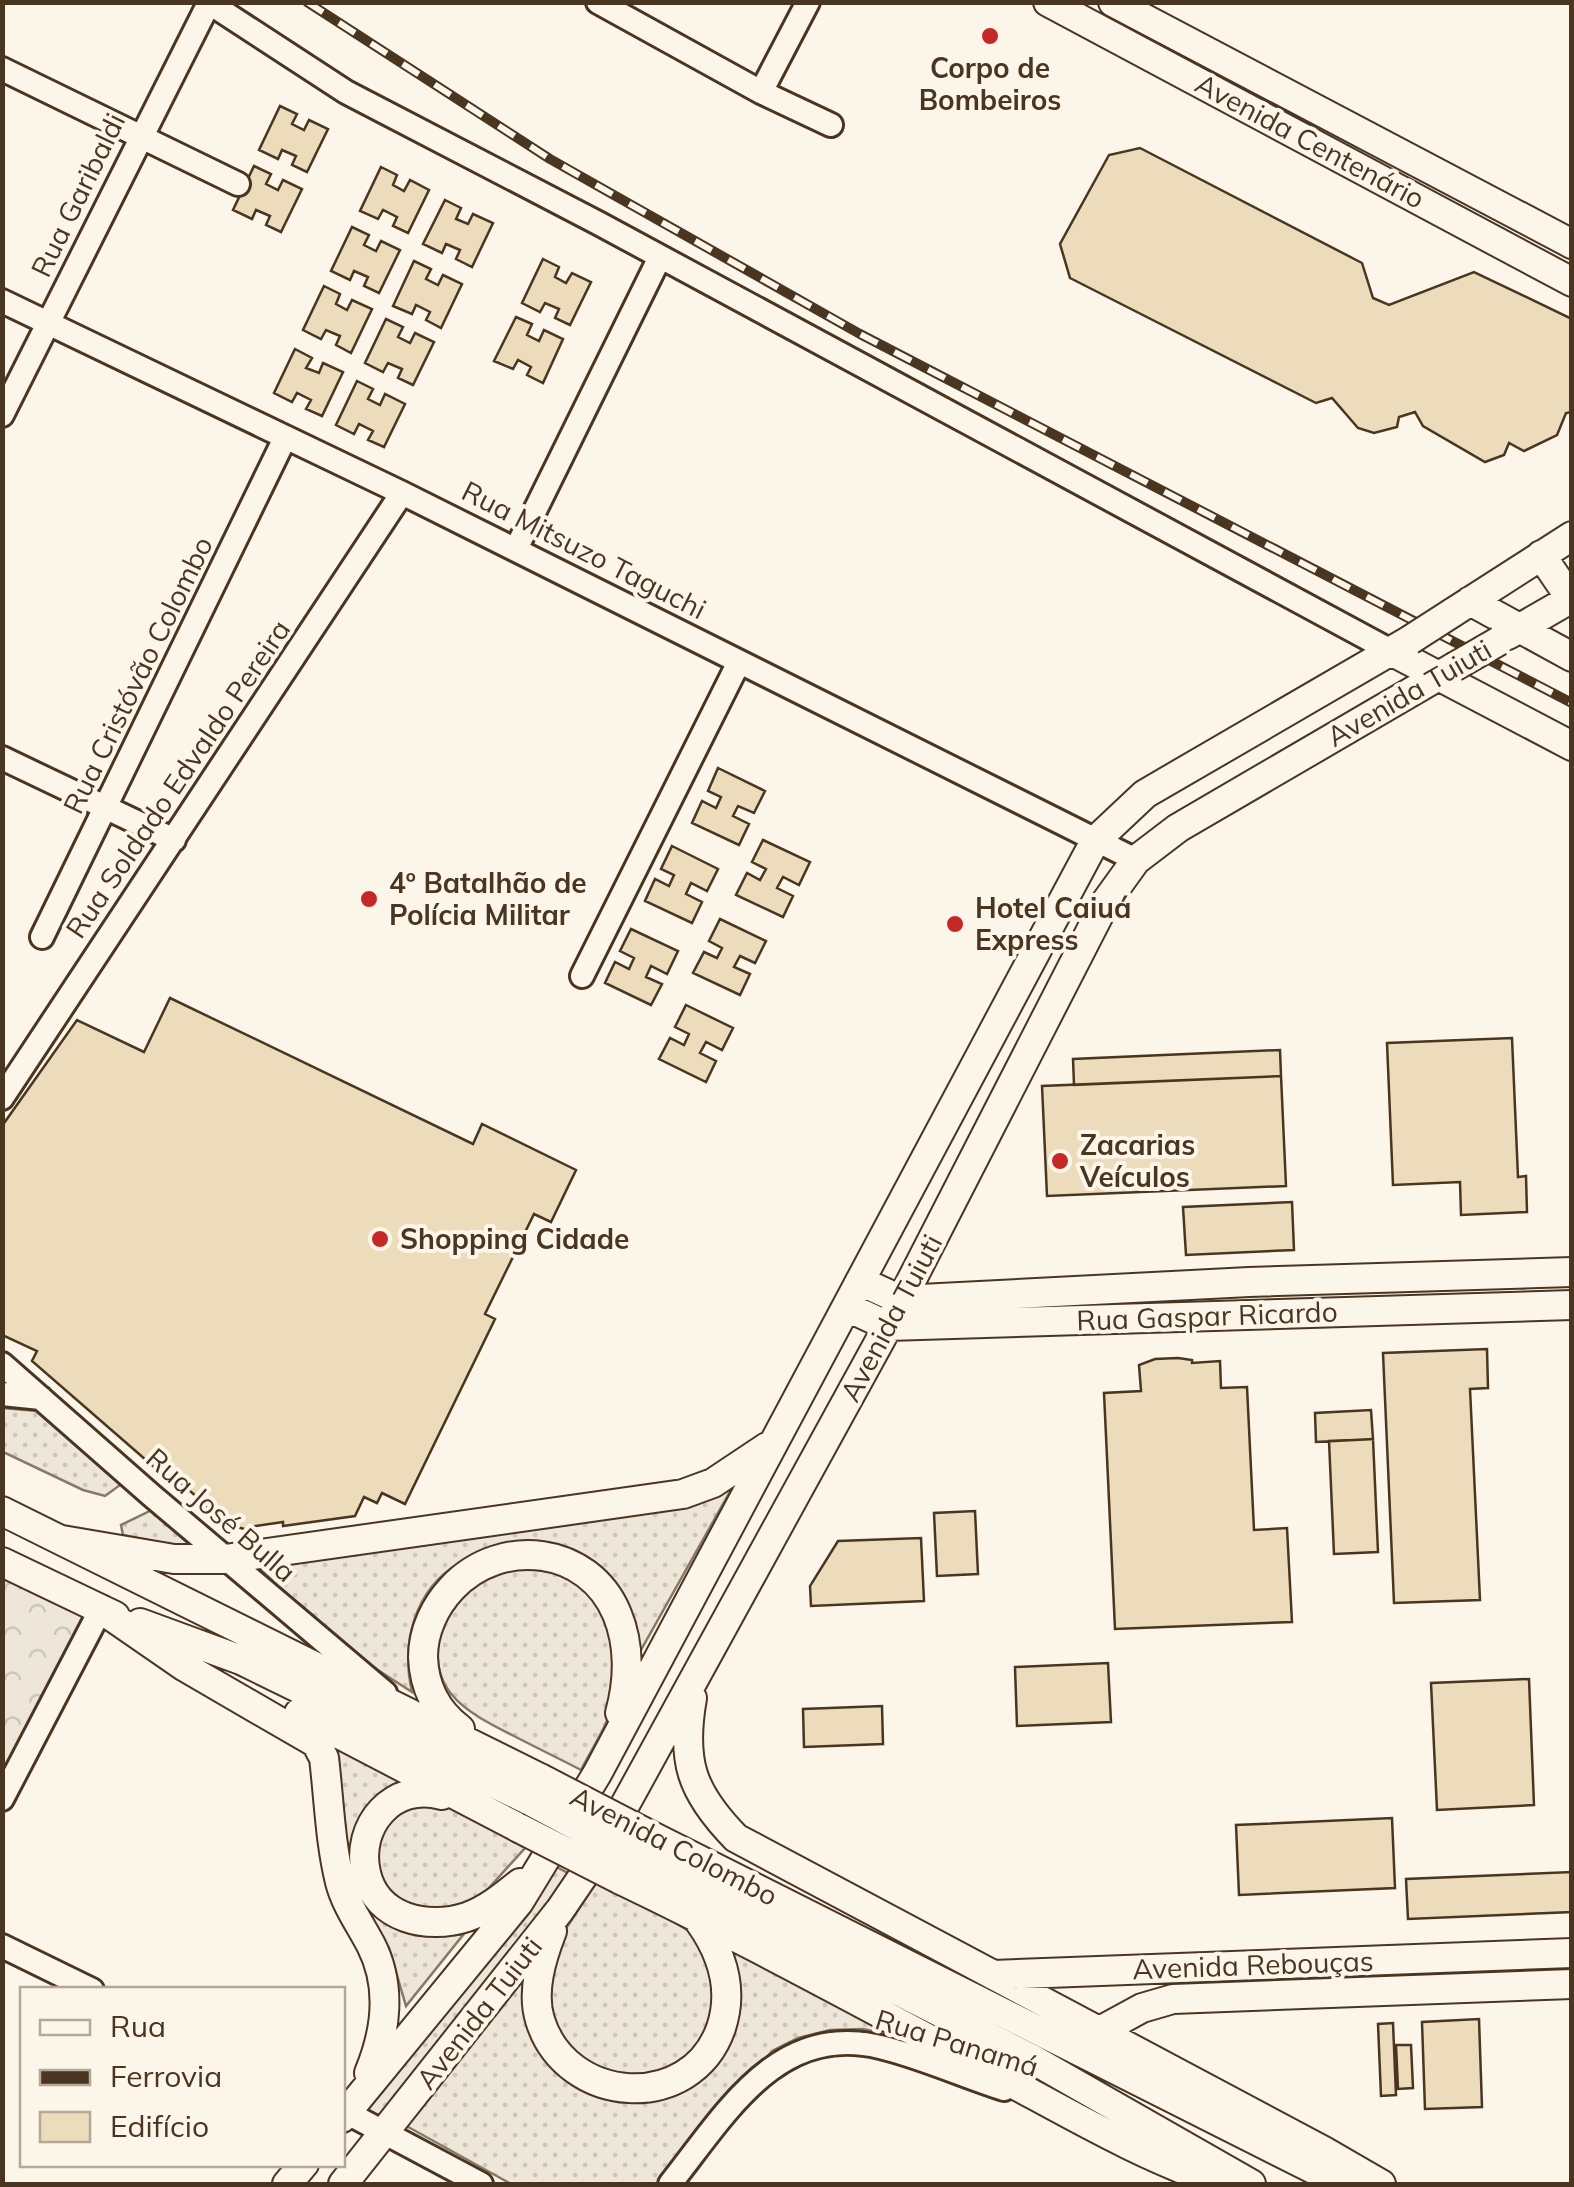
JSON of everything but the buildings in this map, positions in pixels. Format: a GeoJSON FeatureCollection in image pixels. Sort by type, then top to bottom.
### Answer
{"type":"FeatureCollection","features":[{"type":"Feature","properties":{"kind":"main road","name":"Avenida Centenário"},"geometry":{"type":"LineString","coordinates":[[1048,2],[1572,282]]}},
{"type":"Feature","properties":{"kind":"main road","name":"Avenida Centenário"},"geometry":{"type":"LineString","coordinates":[[1130,6],[1572,244]]}},
{"type":"Feature","properties":{"kind":"main road","name":"Avenida Tuiuti"},"geometry":{"type":"LineString","coordinates":[[348,2110],[519,1902],[597,1774],[1096,841],[1145,794],[1400,646],[1572,536]]}},
{"type":"Feature","properties":{"kind":"main road"},"geometry":{"type":"LineString","coordinates":[[1542,555],[1571,598]]}},
{"type":"Feature","properties":{"kind":"main road","name":"Avenida Tuiuti"},"geometry":{"type":"LineString","coordinates":[[343,2184],[560,1910],[634,1794],[888,1326],[1105,903],[1136,860],[1178,828],[1571,598]]}},
{"type":"Feature","properties":{"kind":"main road"},"geometry":{"type":"LineString","coordinates":[[1461,607],[1509,635],[1572,657]]}},
{"type":"Feature","properties":{"kind":"main road"},"geometry":{"type":"LineString","coordinates":[[1400,646],[1572,746]]}},
{"type":"Feature","properties":{"kind":"main road"},"geometry":{"type":"LineString","coordinates":[[1258,730],[1287,764]]}},
{"type":"Feature","properties":{"kind":"main road","name":"Rua Gaspar Ricardo"},"geometry":{"type":"LineString","coordinates":[[847,1307],[888,1326],[964,1311],[1249,1282],[1572,1272]]}},
{"type":"Feature","properties":{"kind":"main road","name":"Rua Gaspar Ricardo"},"geometry":{"type":"LineString","coordinates":[[860,1281],[901,1300],[964,1311],[1572,1305]]}},
{"type":"Feature","properties":{"kind":"main road"},"geometry":{"type":"LineString","coordinates":[[62,1540],[174,1559],[225,1559],[684,1494],[714,1483],[772,1444]]}},
{"type":"Feature","properties":{"kind":"main road","name":"Avenida Colombo"},"geometry":{"type":"LineString","coordinates":[[2,1511],[498,1756],[535,1790],[631,1855],[1032,2059],[1251,2184]]}},
{"type":"Feature","properties":{"kind":"main road"},"geometry":{"type":"LineString","coordinates":[[498,1756],[449,1721],[434,1702],[424,1678],[423,1648],[430,1623],[440,1601],[481,1565],[503,1556],[528,1553],[558,1558],[580,1570],[604,1591],[617,1613],[626,1644],[622,1708],[597,1774]]}},
{"type":"Feature","properties":{"kind":"main road","name":"Avenida Colombo"},"geometry":{"type":"LineString","coordinates":[[2,1562],[102,1609],[519,1828],[631,1855],[935,1978],[1343,2184]]}},
{"type":"Feature","properties":{"kind":"main road"},"geometry":{"type":"LineString","coordinates":[[102,1609],[185,1666],[306,1734],[324,1758],[340,1884],[382,1974],[386,2016],[381,2044],[348,2110]]}},
{"type":"Feature","properties":{"kind":"main road","name":"Avenida Colombo"},"geometry":{"type":"LineString","coordinates":[[102,1609],[241,1660],[535,1790]]}},
{"type":"Feature","properties":{"kind":"main road"},"geometry":{"type":"LineString","coordinates":[[696,1679],[687,1726],[687,1758],[701,1796],[726,1828],[770,1859],[1381,2184]]}},
{"type":"Feature","properties":{"kind":"main road"},"geometry":{"type":"LineString","coordinates":[[472,1804],[412,1790],[381,1811],[372,1824],[364,1860],[366,1877],[377,1897],[393,1912],[414,1921],[439,1923],[468,1917],[495,1903],[544,1863]]}},
{"type":"Feature","properties":{"kind":"main road","name":"Avenida Colombo"},"geometry":{"type":"LineString","coordinates":[[631,1855],[695,1916],[1047,2102],[1192,2174],[1222,2184]]}},
{"type":"Feature","properties":{"kind":"main road"},"geometry":{"type":"LineString","coordinates":[[560,1910],[542,1956],[537,1994],[540,2020],[550,2042],[582,2075],[606,2086],[635,2090],[679,2080],[698,2068],[714,2047],[725,2016],[726,1978],[716,1944],[695,1916]]}},
{"type":"Feature","properties":{"kind":"main road","name":"Avenida Rebouças"},"geometry":{"type":"LineString","coordinates":[[935,1978],[1572,1953]]}},
{"type":"Feature","properties":{"kind":"main road"},"geometry":{"type":"LineString","coordinates":[[1172,1968],[1173,1999]]}},
{"type":"Feature","properties":{"kind":"main road","name":"Avenida Rebouças"},"geometry":{"type":"LineString","coordinates":[[1032,2059],[1100,2032],[1142,2008],[1173,1999],[1572,1984]]}},
{"type":"Feature","properties":{"kind":"street"},"geometry":{"type":"LineString","coordinates":[[598,2],[762,92],[831,125]]}},
{"type":"Feature","properties":{"kind":"street"},"geometry":{"type":"LineString","coordinates":[[762,92],[808,2]]}},
{"type":"Feature","properties":{"kind":"street"},"geometry":{"type":"LineString","coordinates":[[208,3],[346,92],[1400,646]]}},
{"type":"Feature","properties":{"kind":"street","name":"Rua Garibaldi"},"geometry":{"type":"LineString","coordinates":[[2,415],[208,3]]}},
{"type":"Feature","properties":{"kind":"street"},"geometry":{"type":"LineString","coordinates":[[1101,31],[1130,6]]}},
{"type":"Feature","properties":{"kind":"street"},"geometry":{"type":"LineString","coordinates":[[2,70],[238,184]]}},
{"type":"Feature","properties":{"kind":"street"},"geometry":{"type":"LineString","coordinates":[[516,549],[660,256]]}},
{"type":"Feature","properties":{"kind":"street","name":"Rua Mitsuzo Taguchi"},"geometry":{"type":"LineString","coordinates":[[2,300],[516,549],[1136,860]]}},
{"type":"Feature","properties":{"kind":"street","name":"Rua Cristóvão Colombo"},"geometry":{"type":"LineString","coordinates":[[42,937],[285,438]]}},
{"type":"Feature","properties":{"kind":"street","name":"Rua Soldado Edvaldo Pereira"},"geometry":{"type":"LineString","coordinates":[[2,1098],[402,493]]}},
{"type":"Feature","properties":{"kind":"street"},"geometry":{"type":"LineString","coordinates":[[582,976],[739,662]]}},
{"type":"Feature","properties":{"kind":"street"},"geometry":{"type":"LineString","coordinates":[[2,758],[174,840]]}},
{"type":"Feature","properties":{"kind":"street","name":"Rua José Bulla"},"geometry":{"type":"LineString","coordinates":[[2,1364],[403,1708]]}},
{"type":"Feature","properties":{"kind":"street"},"geometry":{"type":"LineString","coordinates":[[2,1394],[41,1398]]}},
{"type":"Feature","properties":{"kind":"street"},"geometry":{"type":"LineString","coordinates":[[2,1800],[102,1609]]}},
{"type":"Feature","properties":{"kind":"street"},"geometry":{"type":"LineString","coordinates":[[2,1946],[86,1987]]}},
{"type":"Feature","properties":{"kind":"street","name":"Rua Panamá"},"geometry":{"type":"LineString","coordinates":[[670,2184],[741,2096],[792,2054],[816,2044],[846,2041],[881,2047],[1047,2102]]}},
{"type":"Feature","properties":{"kind":"street"},"geometry":{"type":"LineString","coordinates":[[348,2110],[481,2184]]}},
{"type":"Feature","properties":{"kind":"green space"},"geometry":{"type":"Polygon","coordinates":[[[2,1408],[38,1411],[52,1417],[127,1480],[105,1496],[83,1490],[3,1452],[2,1408]]]}},
{"type":"Feature","properties":{"kind":"green space"},"geometry":{"type":"Polygon","coordinates":[[[732,1488],[637,1657],[601,1577],[495,1547],[477,1553],[444,1574],[421,1603],[408,1655],[412,1692],[336,1643],[252,1561],[701,1499],[732,1488]]]}},
{"type":"Feature","properties":{"kind":"green space"},"geometry":{"type":"Polygon","coordinates":[[[154,1509],[193,1544],[187,1548],[123,1535],[121,1525],[154,1509]]]}},
{"type":"Feature","properties":{"kind":"green space"},"geometry":{"type":"Polygon","coordinates":[[[3,1562],[101,1609],[3,1797],[3,1562]]]}},
{"type":"Feature","properties":{"kind":"green space"},"geometry":{"type":"Polygon","coordinates":[[[507,1568],[570,1578],[597,1599],[607,1615],[616,1694],[581,1770],[478,1717],[452,1695],[444,1682],[438,1648],[446,1615],[467,1589],[507,1568]]]}},
{"type":"Feature","properties":{"kind":"green space"},"geometry":{"type":"Polygon","coordinates":[[[330,1742],[401,1781],[367,1808],[354,1834],[348,1862],[339,1793],[339,1758],[328,1748],[330,1742]]]}},
{"type":"Feature","properties":{"kind":"green space"},"geometry":{"type":"Polygon","coordinates":[[[433,1797],[525,1848],[487,1890],[455,1911],[415,1915],[375,1881],[374,1830],[389,1813],[433,1797]]]}},
{"type":"Feature","properties":{"kind":"green space"},"geometry":{"type":"Polygon","coordinates":[[[555,1866],[573,1876],[385,2114],[375,2115],[365,2109],[555,1866]]]}},
{"type":"Feature","properties":{"kind":"green space"},"geometry":{"type":"Polygon","coordinates":[[[600,1877],[697,1936],[711,1951],[716,1993],[704,2041],[682,2064],[649,2076],[603,2074],[553,2036],[542,1981],[551,1951],[600,1877]]]}},
{"type":"Feature","properties":{"kind":"green space"},"geometry":{"type":"Polygon","coordinates":[[[352,1881],[379,1910],[400,1925],[424,1932],[463,1935],[406,2006],[389,1948],[364,1911],[352,1881]]]}},
{"type":"Feature","properties":{"kind":"green space"},"geometry":{"type":"Polygon","coordinates":[[[727,1944],[896,2027],[891,2035],[863,2029],[830,2030],[798,2038],[772,2051],[657,2184],[511,2184],[401,2123],[521,1974],[527,2014],[582,2084],[710,2068],[727,1944]]]}},
{"type":"Feature","properties":{"kind":"railway"},"geometry":{"type":"LineString","coordinates":[[307,2],[550,159],[860,334],[1572,703]]}},
{"type":"Feature","properties":{"kind":"place","name":"Corpo de Bombeiros"},"geometry":{"type":"Point","coordinates":[990,36]}},
{"type":"Feature","properties":{"kind":"place","name":"4º Batalhão de Polícia Militar"},"geometry":{"type":"Point","coordinates":[369,899]}},
{"type":"Feature","properties":{"kind":"place","name":"Hotel Caiuá Express"},"geometry":{"type":"Point","coordinates":[955,924]}},
{"type":"Feature","properties":{"kind":"place","name":"Zacarias Veículos"},"geometry":{"type":"Point","coordinates":[1060,1161]}},
{"type":"Feature","properties":{"kind":"place","name":"Shopping Cidade"},"geometry":{"type":"Point","coordinates":[380,1239]}}]}
